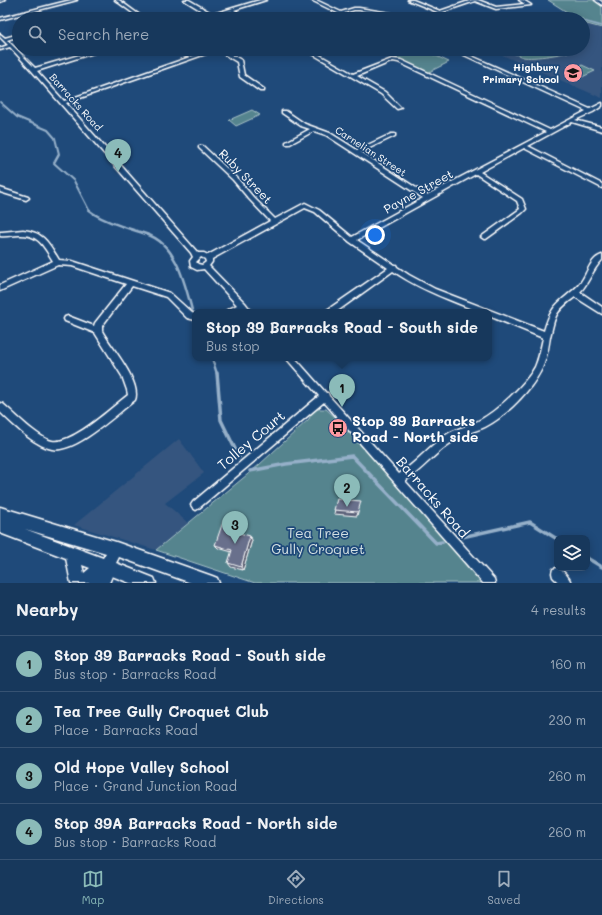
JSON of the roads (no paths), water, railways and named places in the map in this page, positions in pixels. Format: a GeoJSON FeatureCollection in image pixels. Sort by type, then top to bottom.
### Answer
{"type":"FeatureCollection","features":[{"type":"Feature","properties":{"kind":"main road"},"geometry":{"type":"LineString","coordinates":[[0,514],[116,549],[212,583]]}},
{"type":"Feature","properties":{"kind":"main road"},"geometry":{"type":"LineString","coordinates":[[0,526],[149,583]]}},
{"type":"Feature","properties":{"kind":"main road"},"geometry":{"type":"LineString","coordinates":[[100,583],[105,576],[106,567],[116,549]]}},
{"type":"Feature","properties":{"kind":"main road"},"geometry":{"type":"LineString","coordinates":[[72,554],[78,574],[78,583]]}},
{"type":"Feature","properties":{"kind":"main road"},"geometry":{"type":"LineString","coordinates":[[85,583],[93,574],[106,567]]}},
{"type":"Feature","properties":{"kind":"street"},"geometry":{"type":"LineString","coordinates":[[28,12],[75,0]]}},
{"type":"Feature","properties":{"kind":"street"},"geometry":{"type":"LineString","coordinates":[[117,0],[133,12]]}},
{"type":"Feature","properties":{"kind":"street"},"geometry":{"type":"LineString","coordinates":[[186,0],[206,12]]}},
{"type":"Feature","properties":{"kind":"street"},"geometry":{"type":"LineString","coordinates":[[225,12],[264,0]]}},
{"type":"Feature","properties":{"kind":"street"},"geometry":{"type":"LineString","coordinates":[[313,0],[339,12]]}},
{"type":"Feature","properties":{"kind":"street"},"geometry":{"type":"LineString","coordinates":[[410,0],[440,12],[475,0],[496,8],[529,5],[521,0]]}},
{"type":"Feature","properties":{"kind":"street"},"geometry":{"type":"LineString","coordinates":[[597,0],[602,4]]}},
{"type":"Feature","properties":{"kind":"street"},"geometry":{"type":"LineString","coordinates":[[344,12],[359,9],[379,12]]}},
{"type":"Feature","properties":{"kind":"street"},"geometry":{"type":"LineString","coordinates":[[231,10],[235,12]]}},
{"type":"Feature","properties":{"kind":"street"},"geometry":{"type":"LineString","coordinates":[[0,19],[12,16]]}},
{"type":"Feature","properties":{"kind":"street","name":"Barracks Road"},"geometry":{"type":"LineString","coordinates":[[0,36],[10,46]]}},
{"type":"Feature","properties":{"kind":"street"},"geometry":{"type":"LineString","coordinates":[[4,40],[12,37]]}},
{"type":"Feature","properties":{"kind":"street"},"geometry":{"type":"LineString","coordinates":[[0,49],[10,46]]}},
{"type":"Feature","properties":{"kind":"street","name":"Barracks Road"},"geometry":{"type":"LineString","coordinates":[[20,56],[34,70],[196,256]]}},
{"type":"Feature","properties":{"kind":"street"},"geometry":{"type":"LineString","coordinates":[[34,70],[81,56]]}},
{"type":"Feature","properties":{"kind":"street"},"geometry":{"type":"LineString","coordinates":[[62,103],[194,56]]}},
{"type":"Feature","properties":{"kind":"street"},"geometry":{"type":"LineString","coordinates":[[231,56],[239,61],[242,76],[262,90]]}},
{"type":"Feature","properties":{"kind":"street"},"geometry":{"type":"LineString","coordinates":[[318,56],[383,93],[399,108]]}},
{"type":"Feature","properties":{"kind":"street"},"geometry":{"type":"LineString","coordinates":[[469,56],[591,111]]}},
{"type":"Feature","properties":{"kind":"street"},"geometry":{"type":"LineString","coordinates":[[353,76],[394,60],[399,61],[551,132]]}},
{"type":"Feature","properties":{"kind":"street","name":"Payne Street"},"geometry":{"type":"LineString","coordinates":[[352,240],[426,198],[602,104]]}},
{"type":"Feature","properties":{"kind":"street","name":"Carnelian Street"},"geometry":{"type":"LineString","coordinates":[[284,112],[303,125],[328,134],[426,198]]}},
{"type":"Feature","properties":{"kind":"street"},"geometry":{"type":"LineString","coordinates":[[572,121],[602,129]]}},
{"type":"Feature","properties":{"kind":"street"},"geometry":{"type":"LineString","coordinates":[[288,143],[314,129]]}},
{"type":"Feature","properties":{"kind":"street"},"geometry":{"type":"LineString","coordinates":[[357,152],[393,135]]}},
{"type":"Feature","properties":{"kind":"street"},"geometry":{"type":"LineString","coordinates":[[524,146],[602,186]]}},
{"type":"Feature","properties":{"kind":"street","name":"Ruby Street"},"geometry":{"type":"LineString","coordinates":[[201,147],[236,179],[251,198],[274,221]]}},
{"type":"Feature","properties":{"kind":"street"},"geometry":{"type":"LineString","coordinates":[[476,172],[520,200],[523,209],[484,237]]}},
{"type":"Feature","properties":{"kind":"street"},"geometry":{"type":"LineString","coordinates":[[0,190],[26,198]]}},
{"type":"Feature","properties":{"kind":"street"},"geometry":{"type":"LineString","coordinates":[[208,258],[305,205],[317,211],[352,240],[432,291],[480,309]]}},
{"type":"Feature","properties":{"kind":"street"},"geometry":{"type":"LineString","coordinates":[[2,234],[29,232],[37,234],[45,243],[57,262]]}},
{"type":"Feature","properties":{"kind":"street"},"geometry":{"type":"LineString","coordinates":[[204,255],[208,258],[209,262],[205,266],[199,268],[194,265],[193,260],[196,256],[204,255]]}},
{"type":"Feature","properties":{"kind":"street"},"geometry":{"type":"LineString","coordinates":[[399,479],[411,472],[448,439],[459,432],[485,422],[520,392],[534,377],[542,362],[551,319],[556,310],[583,284],[599,258],[602,256]]}},
{"type":"Feature","properties":{"kind":"street"},"geometry":{"type":"LineString","coordinates":[[0,288],[57,262],[72,264],[168,295],[192,317]]}},
{"type":"Feature","properties":{"kind":"street"},"geometry":{"type":"LineString","coordinates":[[205,266],[245,309]]}},
{"type":"Feature","properties":{"kind":"street"},"geometry":{"type":"LineString","coordinates":[[334,309],[394,267]]}},
{"type":"Feature","properties":{"kind":"street"},"geometry":{"type":"LineString","coordinates":[[0,407],[34,434],[53,446],[64,445],[81,437],[132,397],[132,390],[126,376],[98,331],[98,325],[130,282]]}},
{"type":"Feature","properties":{"kind":"street"},"geometry":{"type":"LineString","coordinates":[[575,293],[602,311]]}},
{"type":"Feature","properties":{"kind":"street"},"geometry":{"type":"LineString","coordinates":[[235,309],[242,305]]}},
{"type":"Feature","properties":{"kind":"street"},"geometry":{"type":"LineString","coordinates":[[492,314],[547,336]]}},
{"type":"Feature","properties":{"kind":"street"},"geometry":{"type":"LineString","coordinates":[[68,319],[98,331]]}},
{"type":"Feature","properties":{"kind":"street","name":"Barracks Road"},"geometry":{"type":"LineString","coordinates":[[293,361],[490,583]]}},
{"type":"Feature","properties":{"kind":"street","name":"Tolley Court"},"geometry":{"type":"LineString","coordinates":[[196,505],[325,396]]}},
{"type":"Feature","properties":{"kind":"street"},"geometry":{"type":"LineString","coordinates":[[558,573],[566,583]]}},
{"type":"Feature","properties":{"kind":"waterway"},"geometry":{"type":"LineString","coordinates":[[590,23],[602,26]]}},
{"type":"Feature","properties":{"kind":"waterway"},"geometry":{"type":"LineString","coordinates":[[0,102],[17,117],[48,130],[55,138],[59,154],[54,163],[74,181],[89,210],[96,215]]}},
{"type":"Feature","properties":{"kind":"waterway"},"geometry":{"type":"LineString","coordinates":[[96,215],[113,223],[146,234],[167,248],[180,270],[192,310]]}},
{"type":"Feature","properties":{"kind":"waterway"},"geometry":{"type":"LineString","coordinates":[[213,361],[217,374]]}},
{"type":"Feature","properties":{"kind":"waterway"},"geometry":{"type":"LineString","coordinates":[[217,373],[221,420],[239,457]]}},
{"type":"Feature","properties":{"kind":"waterway"},"geometry":{"type":"LineString","coordinates":[[250,471],[286,464],[352,456],[436,543],[442,542]]}},
{"type":"Feature","properties":{"kind":"waterway"},"geometry":{"type":"LineString","coordinates":[[462,537],[530,522],[554,537]]}},
{"type":"Feature","properties":{"kind":"waterway"},"geometry":{"type":"LineString","coordinates":[[590,560],[602,567]]}},
{"type":"Feature","properties":{"kind":"place","name":"Highbury Primary School"},"geometry":{"type":"Point","coordinates":[573,73]}},
{"type":"Feature","properties":{"kind":"place","name":"Stop 39A Barracks Road - North side"},"geometry":{"type":"Point","coordinates":[118,172]}},
{"type":"Feature","properties":{"kind":"place","name":"Stop 39 Barracks Road - South side"},"geometry":{"type":"Point","coordinates":[342,407]}},
{"type":"Feature","properties":{"kind":"place","name":"Stop 39 Barracks Road - North side"},"geometry":{"type":"Point","coordinates":[338,428]}},
{"type":"Feature","properties":{"kind":"place","name":"Tea Tree Gully Croquet Club"},"geometry":{"type":"Point","coordinates":[347,507]}},
{"type":"Feature","properties":{"kind":"place","name":"Old Hope Valley School"},"geometry":{"type":"Point","coordinates":[235,544]}},
{"type":"Feature","properties":{"kind":"park label","name":"Tea Tree Gully Croquet"},"geometry":{"type":"Point","coordinates":[318,540]}}]}
